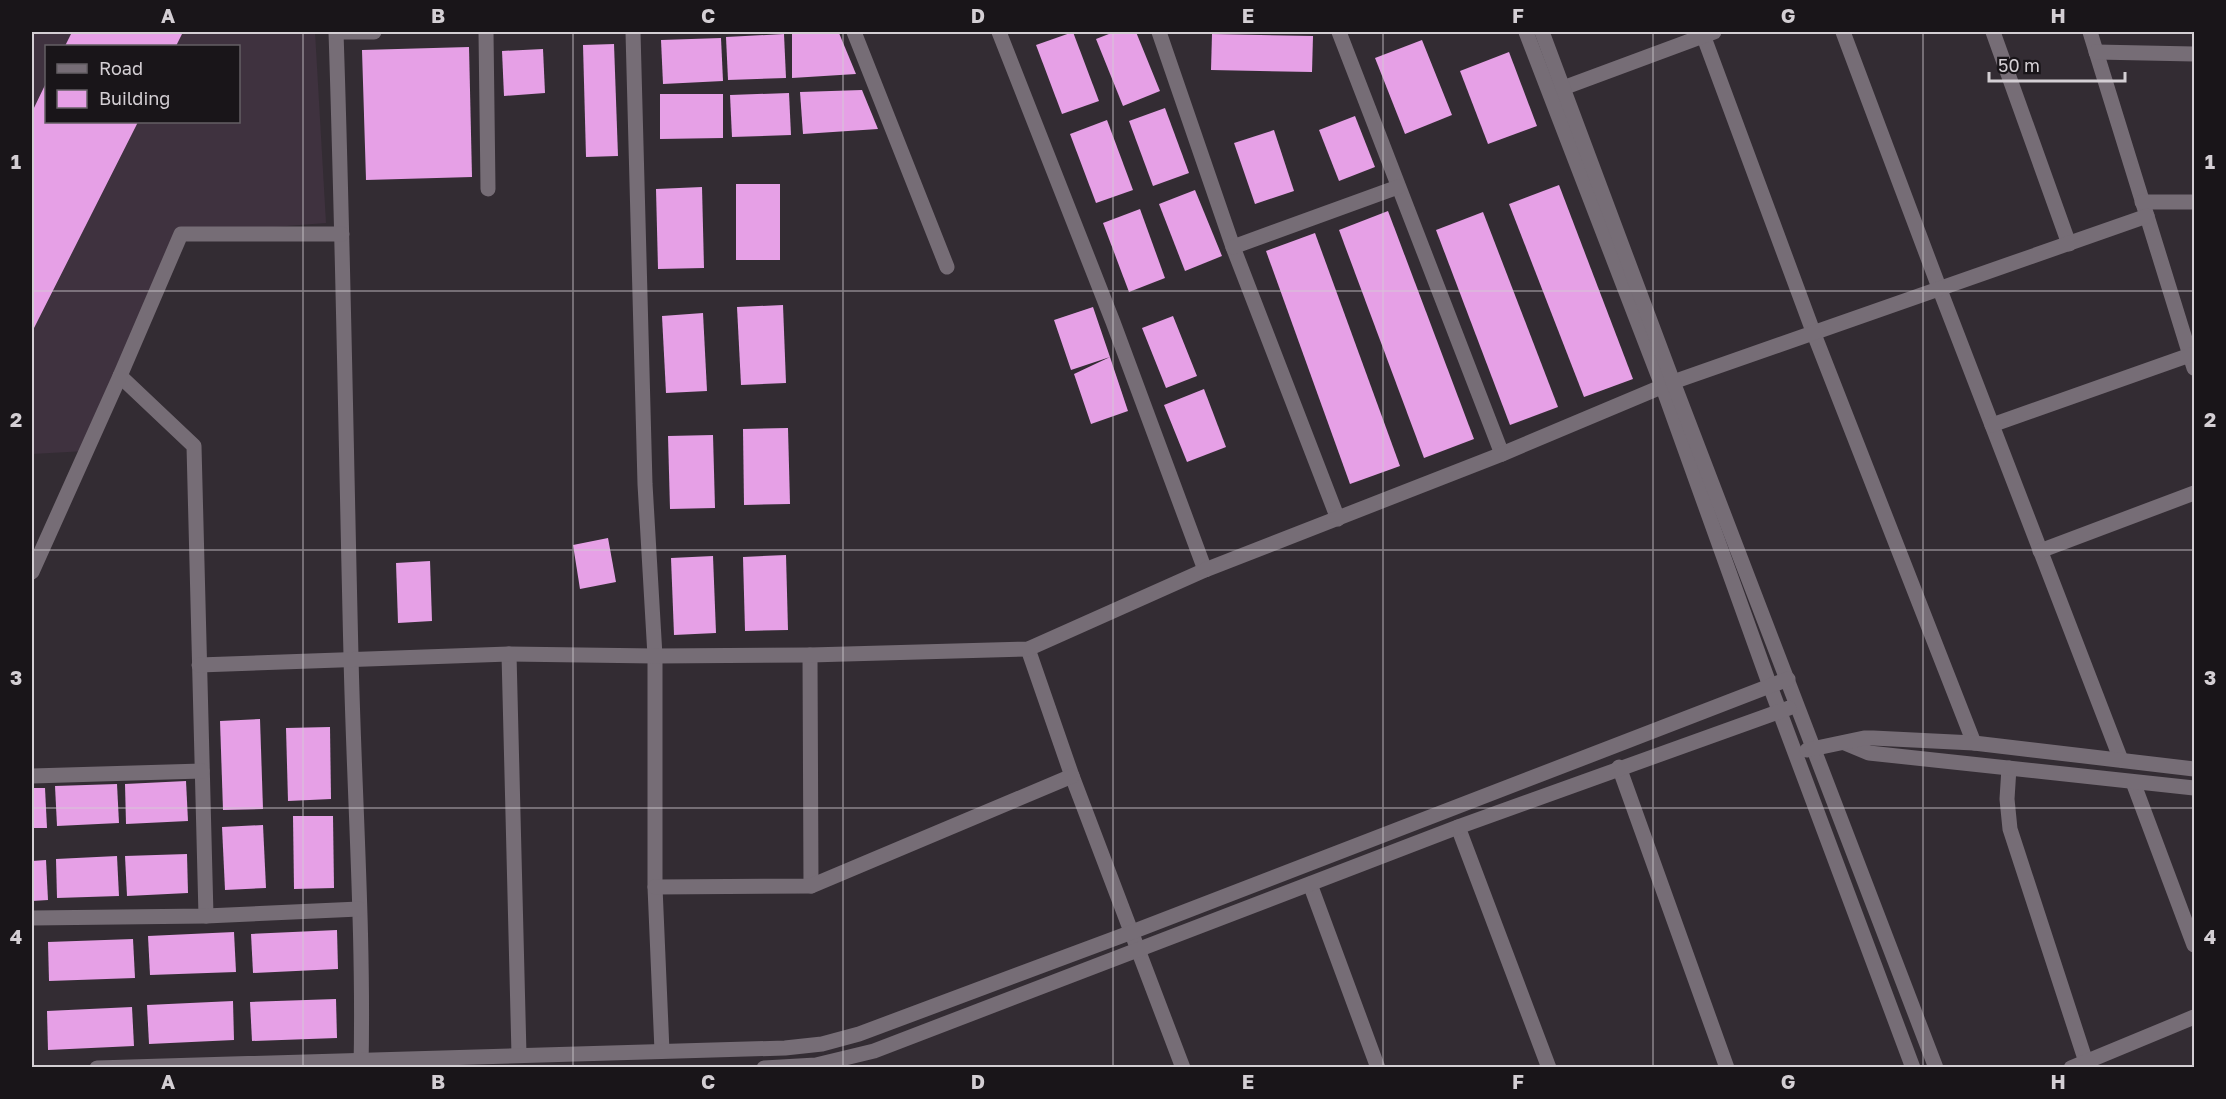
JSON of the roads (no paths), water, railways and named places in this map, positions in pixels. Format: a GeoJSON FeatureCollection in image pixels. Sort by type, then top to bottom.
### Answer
{"type":"FeatureCollection","features":[{"type":"Feature","properties":{"kind":"street"},"geometry":{"type":"LineString","coordinates":[[361,1064],[336,32],[374,32]]}},
{"type":"Feature","properties":{"kind":"street"},"geometry":{"type":"LineString","coordinates":[[486,32],[488,189]]}},
{"type":"Feature","properties":{"kind":"street"},"geometry":{"type":"LineString","coordinates":[[633,32],[645,484],[655,656],[655,887],[662,1051]]}},
{"type":"Feature","properties":{"kind":"street"},"geometry":{"type":"LineString","coordinates":[[854,32],[947,267]]}},
{"type":"Feature","properties":{"kind":"street"},"geometry":{"type":"LineString","coordinates":[[999,32],[1113,322],[1205,570]]}},
{"type":"Feature","properties":{"kind":"street"},"geometry":{"type":"LineString","coordinates":[[1159,32],[1233,247],[1338,519]]}},
{"type":"Feature","properties":{"kind":"street"},"geometry":{"type":"LineString","coordinates":[[1340,32],[1502,454]]}},
{"type":"Feature","properties":{"kind":"street"},"geometry":{"type":"LineString","coordinates":[[1526,32],[1788,679],[1936,1068]]}},
{"type":"Feature","properties":{"kind":"street"},"geometry":{"type":"LineString","coordinates":[[1542,32],[1668,385],[1770,686],[1913,1068]]}},
{"type":"Feature","properties":{"kind":"street"},"geometry":{"type":"LineString","coordinates":[[1843,32],[2121,760]]}},
{"type":"Feature","properties":{"kind":"street"},"geometry":{"type":"LineString","coordinates":[[1994,32],[2069,244]]}},
{"type":"Feature","properties":{"kind":"street"},"geometry":{"type":"LineString","coordinates":[[1992,426],[2191,351],[2090,32]]}},
{"type":"Feature","properties":{"kind":"street"},"geometry":{"type":"LineString","coordinates":[[1563,88],[1706,33],[1814,334],[1974,743]]}},
{"type":"Feature","properties":{"kind":"street"},"geometry":{"type":"LineString","coordinates":[[2096,52],[2194,54]]}},
{"type":"Feature","properties":{"kind":"street"},"geometry":{"type":"LineString","coordinates":[[1233,247],[1398,187]]}},
{"type":"Feature","properties":{"kind":"street"},"geometry":{"type":"LineString","coordinates":[[199,665],[509,654],[810,655],[1028,649],[1205,570],[1502,454],[1668,385],[2069,244],[2145,209],[2194,202]]}},
{"type":"Feature","properties":{"kind":"street"},"geometry":{"type":"LineString","coordinates":[[32,572],[181,234],[342,234]]}},
{"type":"Feature","properties":{"kind":"street"},"geometry":{"type":"LineString","coordinates":[[120,376],[194,446],[206,916]]}},
{"type":"Feature","properties":{"kind":"street"},"geometry":{"type":"LineString","coordinates":[[2040,551],[2194,493]]}},
{"type":"Feature","properties":{"kind":"street"},"geometry":{"type":"LineString","coordinates":[[1028,649],[1072,776],[1183,1068]]}},
{"type":"Feature","properties":{"kind":"street"},"geometry":{"type":"LineString","coordinates":[[509,654],[519,1055]]}},
{"type":"Feature","properties":{"kind":"street"},"geometry":{"type":"LineString","coordinates":[[810,655],[810,886]]}},
{"type":"Feature","properties":{"kind":"street"},"geometry":{"type":"LineString","coordinates":[[97,1068],[361,1064],[519,1055],[798,1048],[822,1044],[860,1034],[1132,932],[1788,679]]}},
{"type":"Feature","properties":{"kind":"street"},"geometry":{"type":"LineString","coordinates":[[764,1068],[829,1065],[874,1051],[1140,951],[1458,827],[1619,767],[1798,705]]}},
{"type":"Feature","properties":{"kind":"street"},"geometry":{"type":"LineString","coordinates":[[1795,753],[1863,738],[1974,743],[2194,769]]}},
{"type":"Feature","properties":{"kind":"street"},"geometry":{"type":"LineString","coordinates":[[1845,743],[1869,753],[2194,788]]}},
{"type":"Feature","properties":{"kind":"street"},"geometry":{"type":"LineString","coordinates":[[1619,767],[1727,1068]]}},
{"type":"Feature","properties":{"kind":"street"},"geometry":{"type":"LineString","coordinates":[[2009,768],[2007,799],[2010,829],[2086,1062]]}},
{"type":"Feature","properties":{"kind":"street"},"geometry":{"type":"LineString","coordinates":[[32,776],[202,771]]}},
{"type":"Feature","properties":{"kind":"street"},"geometry":{"type":"LineString","coordinates":[[655,887],[810,886],[1072,776]]}},
{"type":"Feature","properties":{"kind":"street"},"geometry":{"type":"LineString","coordinates":[[2133,782],[2194,945]]}},
{"type":"Feature","properties":{"kind":"street"},"geometry":{"type":"LineString","coordinates":[[1458,827],[1549,1068]]}},
{"type":"Feature","properties":{"kind":"street"},"geometry":{"type":"LineString","coordinates":[[1310,884],[1378,1068]]}},
{"type":"Feature","properties":{"kind":"street"},"geometry":{"type":"LineString","coordinates":[[32,918],[206,916],[359,909]]}},
{"type":"Feature","properties":{"kind":"street"},"geometry":{"type":"LineString","coordinates":[[2071,1068],[2194,1017]]}},
{"type":"Feature","properties":{"kind":"street"},"geometry":{"type":"LineString","coordinates":[[822,1044],[829,1065]]}},
{"type":"Feature","properties":{"kind":"street"},"geometry":{"type":"LineString","coordinates":[[798,1048],[804,1067]]}}]}
